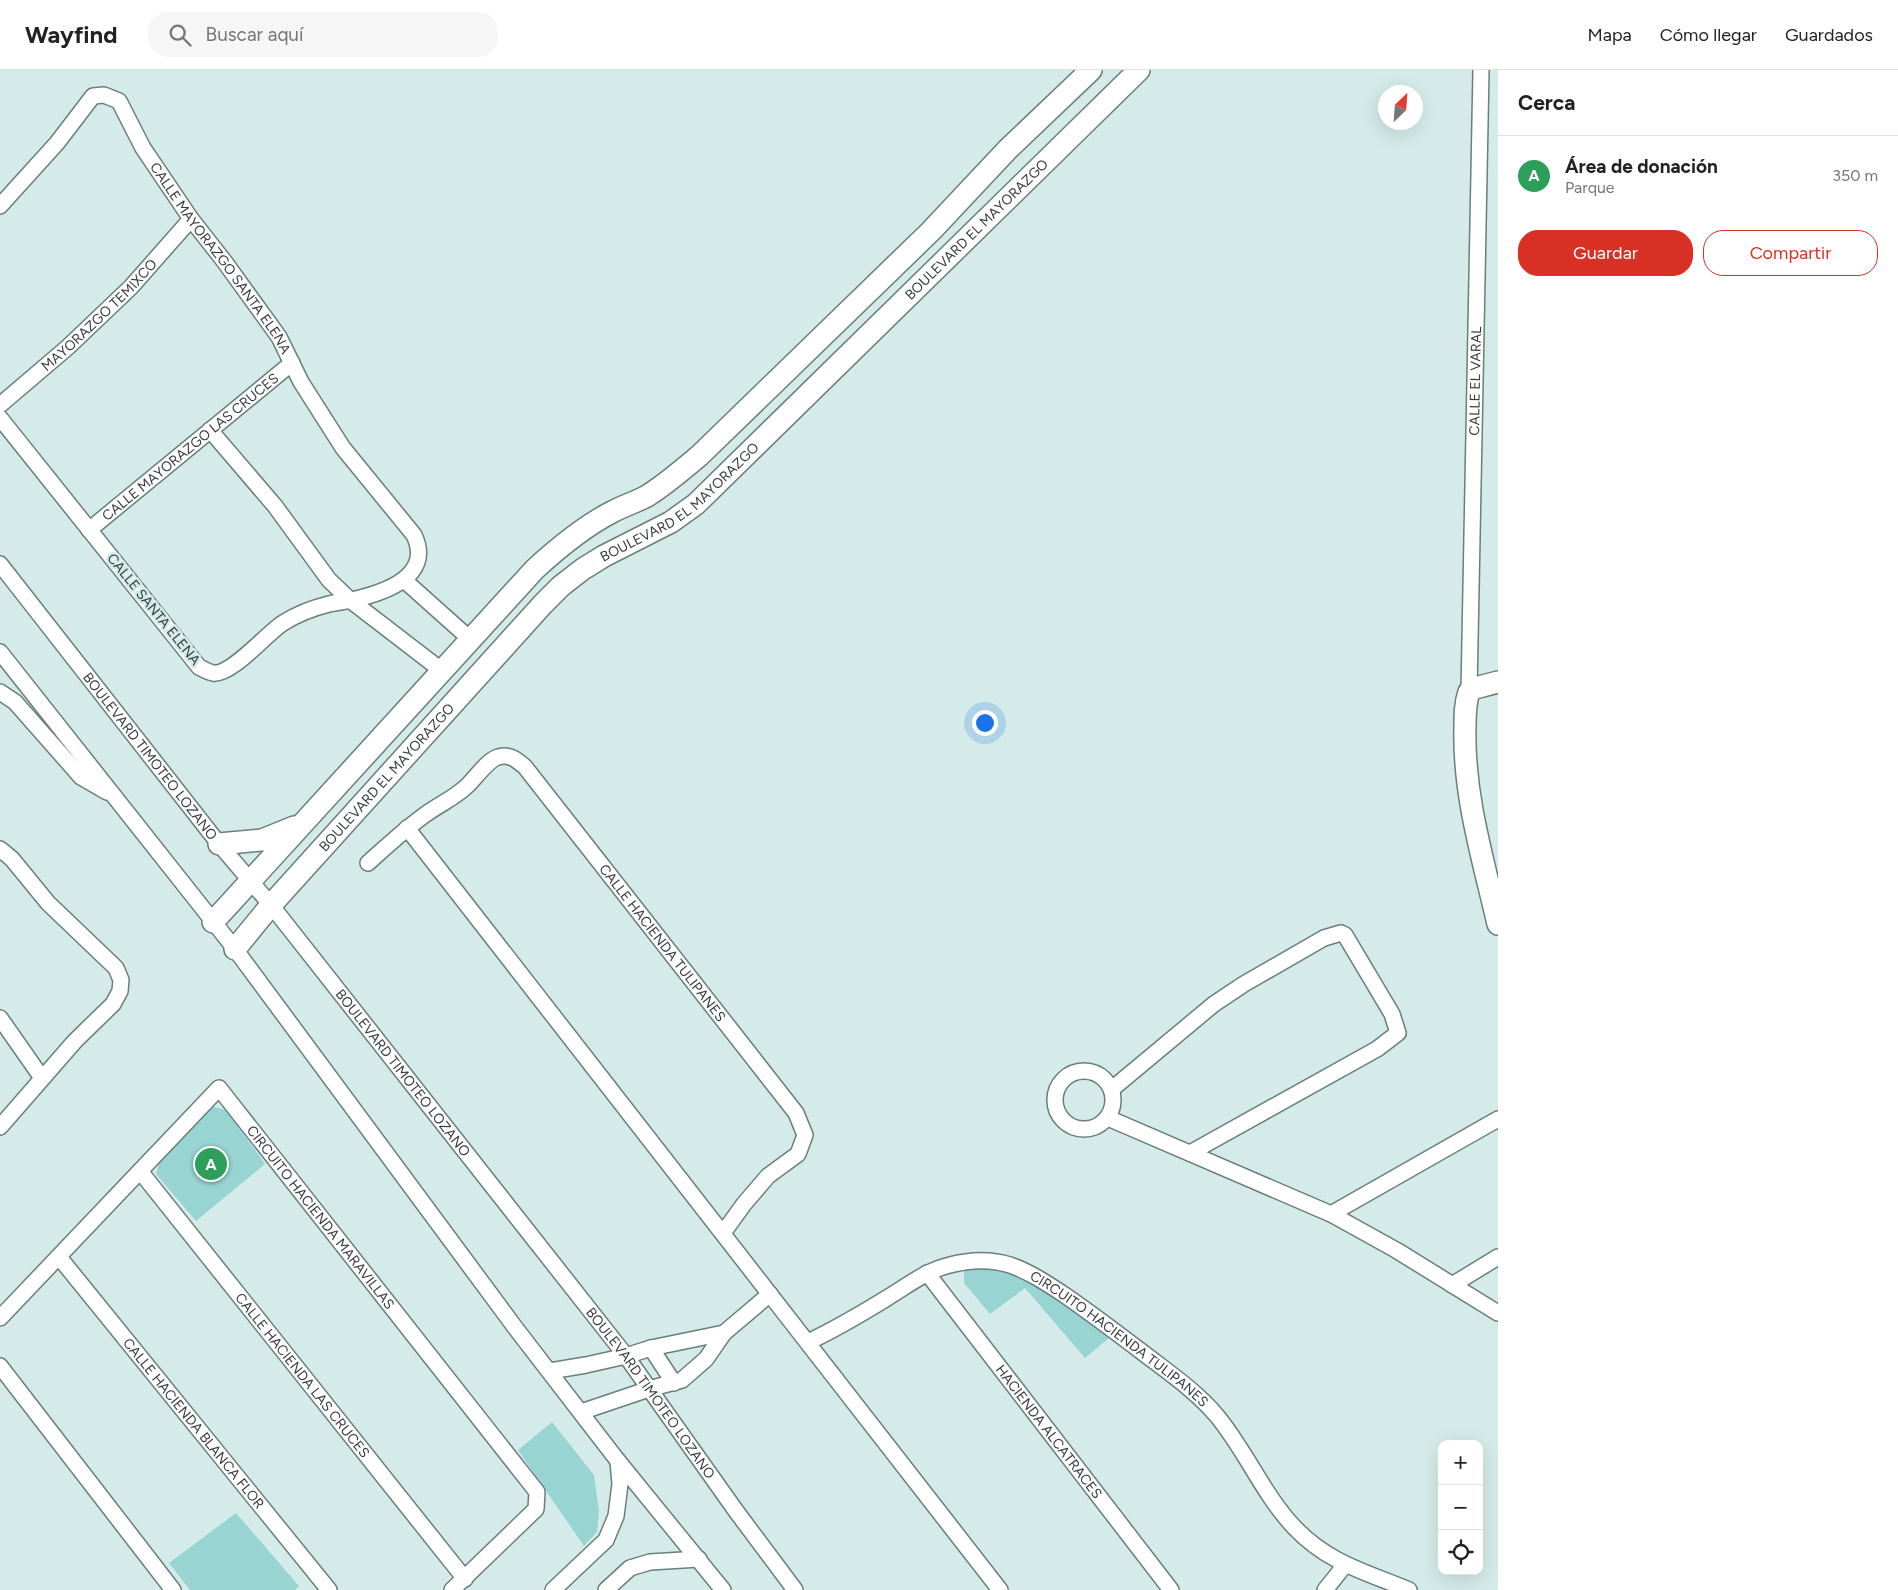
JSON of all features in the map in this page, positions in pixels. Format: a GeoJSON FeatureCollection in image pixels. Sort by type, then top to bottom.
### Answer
{"type":"FeatureCollection","features":[{"type":"Feature","properties":{"kind":"street","name":"BOULEVARD EL MAYORAZGO"},"geometry":{"type":"LineString","coordinates":[[213,922],[251,882],[301,823],[535,569],[562,544],[605,515],[646,496],[699,456],[780,375],[931,231],[1008,149],[1091,70]]}},
{"type":"Feature","properties":{"kind":"street","name":"BOULEVARD EL MAYORAZGO"},"geometry":{"type":"LineString","coordinates":[[235,949],[271,905],[561,586],[582,569],[671,522],[696,504],[1139,70]]}},
{"type":"Feature","properties":{"kind":"street","name":"CALLE EL VARAL"},"geometry":{"type":"LineString","coordinates":[[1469,692],[1481,70]]}},
{"type":"Feature","properties":{"kind":"street","name":"CALLE MAYORAZGO SANTA ELENA"},"geometry":{"type":"LineString","coordinates":[[0,206],[57,143],[93,96],[104,95],[119,101],[142,148],[191,219],[279,337],[301,382],[343,448],[414,535],[420,555]]}},
{"type":"Feature","properties":{"kind":"street","name":"MAYORAZGO TEMIXCO"},"geometry":{"type":"LineString","coordinates":[[0,405],[68,347],[131,288],[191,219]]}},
{"type":"Feature","properties":{"kind":"street","name":"CALLE MAYORAZGO LAS CRUCES"},"geometry":{"type":"LineString","coordinates":[[89,530],[292,363]]}},
{"type":"Feature","properties":{"kind":"street","name":"CALLE SANTA ELENA"},"geometry":{"type":"LineString","coordinates":[[0,418],[199,667],[213,673],[224,671],[235,664],[283,623],[306,611],[331,603],[376,594],[392,587],[404,580],[416,565],[420,555]]}},
{"type":"Feature","properties":{"kind":"street"},"geometry":{"type":"LineString","coordinates":[[210,430],[275,506],[329,580],[350,600],[448,674],[471,675],[486,669]]}},
{"type":"Feature","properties":{"kind":"street","name":"BOULEVARD TIMOTEO LOZANO"},"geometry":{"type":"LineString","coordinates":[[0,564],[219,844],[271,905],[626,1356],[795,1590]]}},
{"type":"Feature","properties":{"kind":"street"},"geometry":{"type":"LineString","coordinates":[[404,580],[470,639]]}},
{"type":"Feature","properties":{"kind":"street"},"geometry":{"type":"LineString","coordinates":[[0,652],[235,949],[512,1322],[618,1461],[723,1590]]}},
{"type":"Feature","properties":{"kind":"street"},"geometry":{"type":"LineString","coordinates":[[1498,682],[1475,688],[1469,692],[1466,709],[1465,765],[1478,840],[1498,924]]}},
{"type":"Feature","properties":{"kind":"street"},"geometry":{"type":"LineString","coordinates":[[0,692],[15,702],[81,777],[115,796]]}},
{"type":"Feature","properties":{"kind":"street","name":"CALLE HACIENDA TULIPANES"},"geometry":{"type":"LineString","coordinates":[[368,864],[407,828],[464,790],[480,774],[489,761],[506,756],[516,759],[526,767],[796,1113],[805,1134],[798,1154],[768,1176],[723,1233]]}},
{"type":"Feature","properties":{"kind":"street"},"geometry":{"type":"LineString","coordinates":[[219,844],[262,840],[301,823]]}},
{"type":"Feature","properties":{"kind":"street"},"geometry":{"type":"LineString","coordinates":[[407,828],[1000,1590]]}},
{"type":"Feature","properties":{"kind":"street"},"geometry":{"type":"LineString","coordinates":[[0,849],[12,859],[48,903],[116,968],[121,980],[120,991],[113,1004],[75,1041],[0,1127]]}},
{"type":"Feature","properties":{"kind":"street"},"geometry":{"type":"LineString","coordinates":[[1112,1089],[1207,1010],[1244,984],[1324,938],[1341,933],[1345,935],[1392,1014],[1398,1033],[1377,1049],[1190,1153]]}},
{"type":"Feature","properties":{"kind":"street"},"geometry":{"type":"LineString","coordinates":[[0,1018],[42,1078]]}},
{"type":"Feature","properties":{"kind":"street"},"geometry":{"type":"LineString","coordinates":[[1083,1070],[1100,1075],[1112,1089],[1113,1104],[1108,1118],[1093,1128],[1074,1128],[1060,1117],[1056,1109],[1056,1091],[1060,1083],[1066,1076],[1083,1070]]}},
{"type":"Feature","properties":{"kind":"street","name":"CIRCUITO HACIENDA MARAVILLAS"},"geometry":{"type":"LineString","coordinates":[[0,1318],[220,1088],[537,1492],[536,1509],[452,1590]]}},
{"type":"Feature","properties":{"kind":"street"},"geometry":{"type":"LineString","coordinates":[[1108,1118],[1331,1214],[1396,1250],[1498,1313]]}},
{"type":"Feature","properties":{"kind":"street"},"geometry":{"type":"LineString","coordinates":[[1331,1214],[1498,1119]]}},
{"type":"Feature","properties":{"kind":"street","name":"CALLE HACIENDA LAS CRUCES"},"geometry":{"type":"LineString","coordinates":[[140,1171],[465,1578]]}},
{"type":"Feature","properties":{"kind":"street","name":"CALLE HACIENDA BLANCA FLOR"},"geometry":{"type":"LineString","coordinates":[[58,1257],[329,1590]]}},
{"type":"Feature","properties":{"kind":"street"},"geometry":{"type":"LineString","coordinates":[[1452,1285],[1498,1257]]}},
{"type":"Feature","properties":{"kind":"street","name":"CIRCUITO HACIENDA TULIPANES"},"geometry":{"type":"LineString","coordinates":[[808,1342],[839,1328],[927,1273],[949,1265],[968,1261],[994,1261],[1027,1272],[1101,1320],[1205,1403],[1239,1444],[1268,1494],[1295,1528],[1323,1552],[1345,1565],[1399,1588]]}},
{"type":"Feature","properties":{"kind":"street","name":"HACIENDA ALCATRACES"},"geometry":{"type":"LineString","coordinates":[[927,1273],[1171,1590]]}},
{"type":"Feature","properties":{"kind":"street"},"geometry":{"type":"LineString","coordinates":[[581,1412],[648,1389],[682,1380],[711,1353],[724,1333],[770,1294]]}},
{"type":"Feature","properties":{"kind":"street"},"geometry":{"type":"LineString","coordinates":[[550,1371],[626,1356],[651,1348],[724,1333]]}},
{"type":"Feature","properties":{"kind":"street"},"geometry":{"type":"LineString","coordinates":[[651,1348],[674,1383]]}},
{"type":"Feature","properties":{"kind":"street"},"geometry":{"type":"LineString","coordinates":[[0,1366],[173,1590]]}},
{"type":"Feature","properties":{"kind":"street"},"geometry":{"type":"LineString","coordinates":[[553,1590],[606,1540],[616,1516],[620,1484],[618,1461]]}},
{"type":"Feature","properties":{"kind":"street"},"geometry":{"type":"LineString","coordinates":[[606,1590],[630,1568],[650,1562],[699,1559]]}},
{"type":"Feature","properties":{"kind":"street"},"geometry":{"type":"LineString","coordinates":[[1325,1590],[1345,1565]]}},
{"type":"Feature","properties":{"kind":"shaded area"},"geometry":{"type":"Polygon","coordinates":[[[214,1107],[226,1110],[265,1164],[196,1221],[156,1174],[161,1155],[208,1108],[214,1107]]]}},
{"type":"Feature","properties":{"kind":"shaded area"},"geometry":{"type":"Polygon","coordinates":[[[981,1266],[1017,1272],[1116,1332],[1085,1358],[1025,1288],[990,1314],[964,1283],[964,1271],[968,1268],[981,1266]]]}},
{"type":"Feature","properties":{"kind":"shaded area"},"geometry":{"type":"Polygon","coordinates":[[[552,1422],[594,1475],[599,1511],[597,1532],[584,1546],[518,1450],[552,1422]]]}},
{"type":"Feature","properties":{"kind":"shaded area"},"geometry":{"type":"Polygon","coordinates":[[[236,1513],[299,1586],[295,1590],[190,1590],[169,1563],[236,1513]]]}},
{"type":"Feature","properties":{"kind":"place","name":"Área de donación"},"geometry":{"type":"Point","coordinates":[211,1164]}}]}
